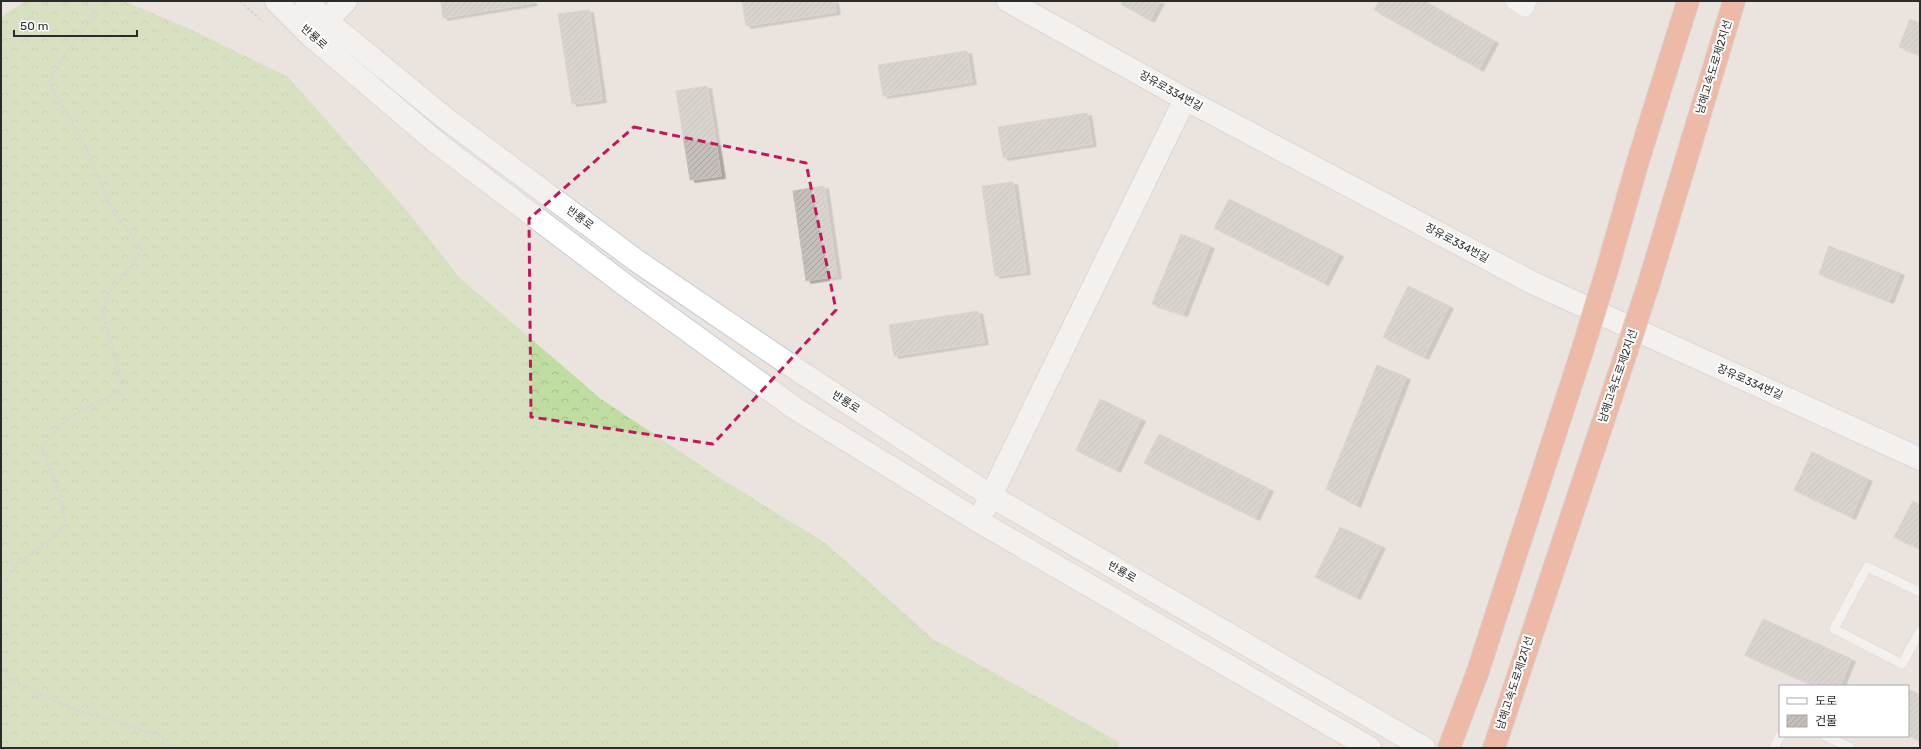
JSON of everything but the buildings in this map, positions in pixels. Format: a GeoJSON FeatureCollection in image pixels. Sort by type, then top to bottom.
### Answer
{"type":"FeatureCollection","features":[{"type":"Feature","properties":{"kind":"highway"},"geometry":{"type":"LineString","coordinates":[[1450,748],[1477,674],[1583,348],[1638,161],[1688,1]]}},
{"type":"Feature","properties":{"kind":"highway","name":"남해고속도로제2지선"},"geometry":{"type":"LineString","coordinates":[[1494,748],[1649,283],[1734,1]]}},
{"type":"Feature","properties":{"kind":"highway"},"geometry":{"type":"LineString","coordinates":[[1709,86],[1745,1]]}},
{"type":"Feature","properties":{"kind":"street","name":"반룡로"},"geometry":{"type":"LineString","coordinates":[[276,1],[312,14],[445,118],[637,261],[798,371],[991,496],[1424,748]]}},
{"type":"Feature","properties":{"kind":"street"},"geometry":{"type":"LineString","coordinates":[[312,14],[346,1]]}},
{"type":"Feature","properties":{"kind":"street","name":"장유로334번길"},"geometry":{"type":"LineString","coordinates":[[1008,1],[1185,99],[1533,283],[1920,459]]}},
{"type":"Feature","properties":{"kind":"street"},"geometry":{"type":"LineString","coordinates":[[1514,1],[1526,8],[1528,1]]}},
{"type":"Feature","properties":{"kind":"street","name":"반룡로"},"geometry":{"type":"LineString","coordinates":[[312,14],[436,142],[629,288],[796,409],[978,521],[1370,748]]}},
{"type":"Feature","properties":{"kind":"street"},"geometry":{"type":"LineString","coordinates":[[978,521],[1185,99]]}},
{"type":"Feature","properties":{"kind":"lane"},"geometry":{"type":"LineString","coordinates":[[1920,592],[1867,566],[1834,629],[1902,664],[1920,631]]}},
{"type":"Feature","properties":{"kind":"lane"},"geometry":{"type":"LineString","coordinates":[[1774,748],[1780,737]]}},
{"type":"Feature","properties":{"kind":"lane"},"geometry":{"type":"LineString","coordinates":[[1827,737],[1851,748]]}},
{"type":"Feature","properties":{"kind":"path"},"geometry":{"type":"LineString","coordinates":[[1,584],[18,562],[58,535],[65,521],[60,494],[42,447],[58,428],[75,414],[117,392],[122,381],[104,317],[106,297],[142,250],[114,210],[85,145],[50,83],[55,69],[94,17],[90,1]]}},
{"type":"Feature","properties":{"kind":"path"},"geometry":{"type":"LineString","coordinates":[[240,1],[263,22]]}},
{"type":"Feature","properties":{"kind":"path"},"geometry":{"type":"LineString","coordinates":[[1,666],[10,680],[74,709],[159,735],[176,748]]}},
{"type":"Feature","properties":{"kind":"highlighted area"},"geometry":{"type":"Polygon","coordinates":[[[634,127],[806,163],[836,310],[713,444],[531,417],[529,219],[634,127]]]}},
{"type":"Feature","properties":{"kind":"green space"},"geometry":{"type":"Polygon","coordinates":[[[26,1],[124,1],[190,29],[288,77],[408,212],[459,277],[601,399],[720,478],[824,542],[933,639],[1119,742],[1119,748],[1,748],[1,17],[26,1]]]}}]}
